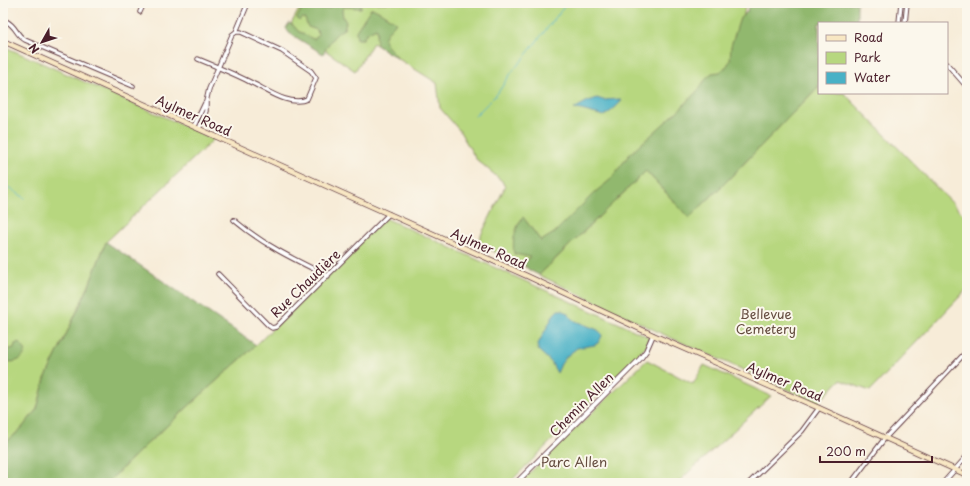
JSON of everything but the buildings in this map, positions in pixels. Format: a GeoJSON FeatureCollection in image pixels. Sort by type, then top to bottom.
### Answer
{"type":"FeatureCollection","features":[{"type":"Feature","properties":{"kind":"main road","name":"Aylmer Road"},"geometry":{"type":"LineString","coordinates":[[3,40],[967,475]]}},
{"type":"Feature","properties":{"kind":"street"},"geometry":{"type":"LineString","coordinates":[[140,12],[144,3]]}},
{"type":"Feature","properties":{"kind":"street"},"geometry":{"type":"LineString","coordinates":[[199,129],[206,111],[206,102],[209,89],[217,67],[232,35],[236,32],[248,3]]}},
{"type":"Feature","properties":{"kind":"street"},"geometry":{"type":"LineString","coordinates":[[899,22],[901,3]]}},
{"type":"Feature","properties":{"kind":"street"},"geometry":{"type":"LineString","coordinates":[[905,22],[907,3]]}},
{"type":"Feature","properties":{"kind":"street"},"geometry":{"type":"LineString","coordinates":[[3,27],[6,21],[12,25],[25,40],[133,86]]}},
{"type":"Feature","properties":{"kind":"street"},"geometry":{"type":"LineString","coordinates":[[198,58],[284,99],[305,100],[309,97],[316,81],[314,74],[278,48],[241,32],[236,32]]}},
{"type":"Feature","properties":{"kind":"street"},"geometry":{"type":"LineString","coordinates":[[948,65],[967,88]]}},
{"type":"Feature","properties":{"kind":"street"},"geometry":{"type":"LineString","coordinates":[[194,126],[206,102]]}},
{"type":"Feature","properties":{"kind":"street","name":"Rue Chaudière"},"geometry":{"type":"LineString","coordinates":[[218,274],[272,328],[276,327],[389,214]]}},
{"type":"Feature","properties":{"kind":"street"},"geometry":{"type":"LineString","coordinates":[[234,220],[249,233],[271,247],[328,276]]}},
{"type":"Feature","properties":{"kind":"street","name":"Chemin Allen"},"geometry":{"type":"LineString","coordinates":[[516,483],[640,359],[654,335]]}},
{"type":"Feature","properties":{"kind":"street"},"geometry":{"type":"LineString","coordinates":[[851,483],[885,438],[967,351]]}},
{"type":"Feature","properties":{"kind":"street"},"geometry":{"type":"LineString","coordinates":[[749,483],[802,431],[819,408]]}},
{"type":"Feature","properties":{"kind":"street"},"geometry":{"type":"LineString","coordinates":[[943,483],[967,456]]}},
{"type":"Feature","properties":{"kind":"green space"},"geometry":{"type":"Polygon","coordinates":[[[329,3],[746,3],[734,62],[529,269],[477,243],[505,187],[502,181],[476,159],[459,130],[440,108],[437,83],[373,43],[355,71],[290,26],[299,9],[327,14],[329,3]]]}},
{"type":"Feature","properties":{"kind":"green space"},"geometry":{"type":"Polygon","coordinates":[[[330,3],[361,3],[361,8],[344,7],[342,10],[343,17],[346,22],[344,29],[334,36],[323,54],[289,33],[286,28],[289,23],[298,31],[315,39],[318,35],[317,30],[308,27],[305,19],[302,18],[299,21],[297,18],[303,6],[321,9],[330,8],[330,3]]]}},
{"type":"Feature","properties":{"kind":"green space"},"geometry":{"type":"Polygon","coordinates":[[[749,3],[857,3],[857,22],[818,22],[818,87],[689,218],[646,171],[539,275],[529,270],[523,263],[530,257],[514,254],[513,244],[515,234],[523,217],[541,241],[554,233],[594,193],[610,180],[629,155],[681,108],[700,88],[706,78],[712,73],[720,72],[726,67],[730,61],[731,46],[740,18],[747,12],[749,3]]]}},
{"type":"Feature","properties":{"kind":"green space"},"geometry":{"type":"Polygon","coordinates":[[[372,8],[396,22],[388,32],[385,41],[397,58],[377,45],[376,28],[367,33],[363,39],[357,39],[356,31],[372,8]]]}},
{"type":"Feature","properties":{"kind":"green space"},"geometry":{"type":"Polygon","coordinates":[[[3,46],[214,139],[106,242],[88,288],[45,379],[37,409],[21,429],[3,445],[3,46]]]}},
{"type":"Feature","properties":{"kind":"green space","name":"Bellevue Cemetery"},"geometry":{"type":"Polygon","coordinates":[[[818,87],[818,94],[845,94],[963,214],[967,211],[967,289],[870,391],[840,380],[818,403],[667,336],[539,275],[646,171],[689,217],[723,185],[818,87]]]}},
{"type":"Feature","properties":{"kind":"green space"},"geometry":{"type":"Polygon","coordinates":[[[385,218],[649,337],[649,344],[509,483],[107,483],[147,444],[256,345],[385,218]]]}},
{"type":"Feature","properties":{"kind":"green space"},"geometry":{"type":"Polygon","coordinates":[[[106,242],[256,345],[147,444],[107,483],[3,483],[3,445],[21,429],[37,409],[45,379],[88,288],[106,242]]]}},
{"type":"Feature","properties":{"kind":"green space"},"geometry":{"type":"Polygon","coordinates":[[[19,342],[26,351],[23,357],[13,362],[6,362],[5,373],[3,374],[3,353],[6,350],[14,348],[15,344],[19,342]]]}},
{"type":"Feature","properties":{"kind":"green space","name":"Parc Allen"},"geometry":{"type":"Polygon","coordinates":[[[647,360],[693,384],[704,365],[771,396],[677,483],[519,483],[647,360]]]}},
{"type":"Feature","properties":{"kind":"water"},"geometry":{"type":"Polygon","coordinates":[[[597,98],[603,100],[622,100],[614,109],[604,116],[574,109],[586,102],[597,98]]]}},
{"type":"Feature","properties":{"kind":"water"},"geometry":{"type":"Polygon","coordinates":[[[558,310],[562,310],[567,313],[573,320],[598,330],[602,336],[595,345],[577,348],[567,356],[557,373],[551,362],[538,350],[538,344],[554,314],[558,310]]]}},
{"type":"Feature","properties":{"kind":"waterway"},"geometry":{"type":"LineString","coordinates":[[526,55],[567,3]]}},
{"type":"Feature","properties":{"kind":"waterway"},"geometry":{"type":"LineString","coordinates":[[516,67],[525,57]]}},
{"type":"Feature","properties":{"kind":"waterway"},"geometry":{"type":"LineString","coordinates":[[475,116],[497,94],[514,69]]}},
{"type":"Feature","properties":{"kind":"waterway"},"geometry":{"type":"LineString","coordinates":[[3,184],[25,198]]}}]}
